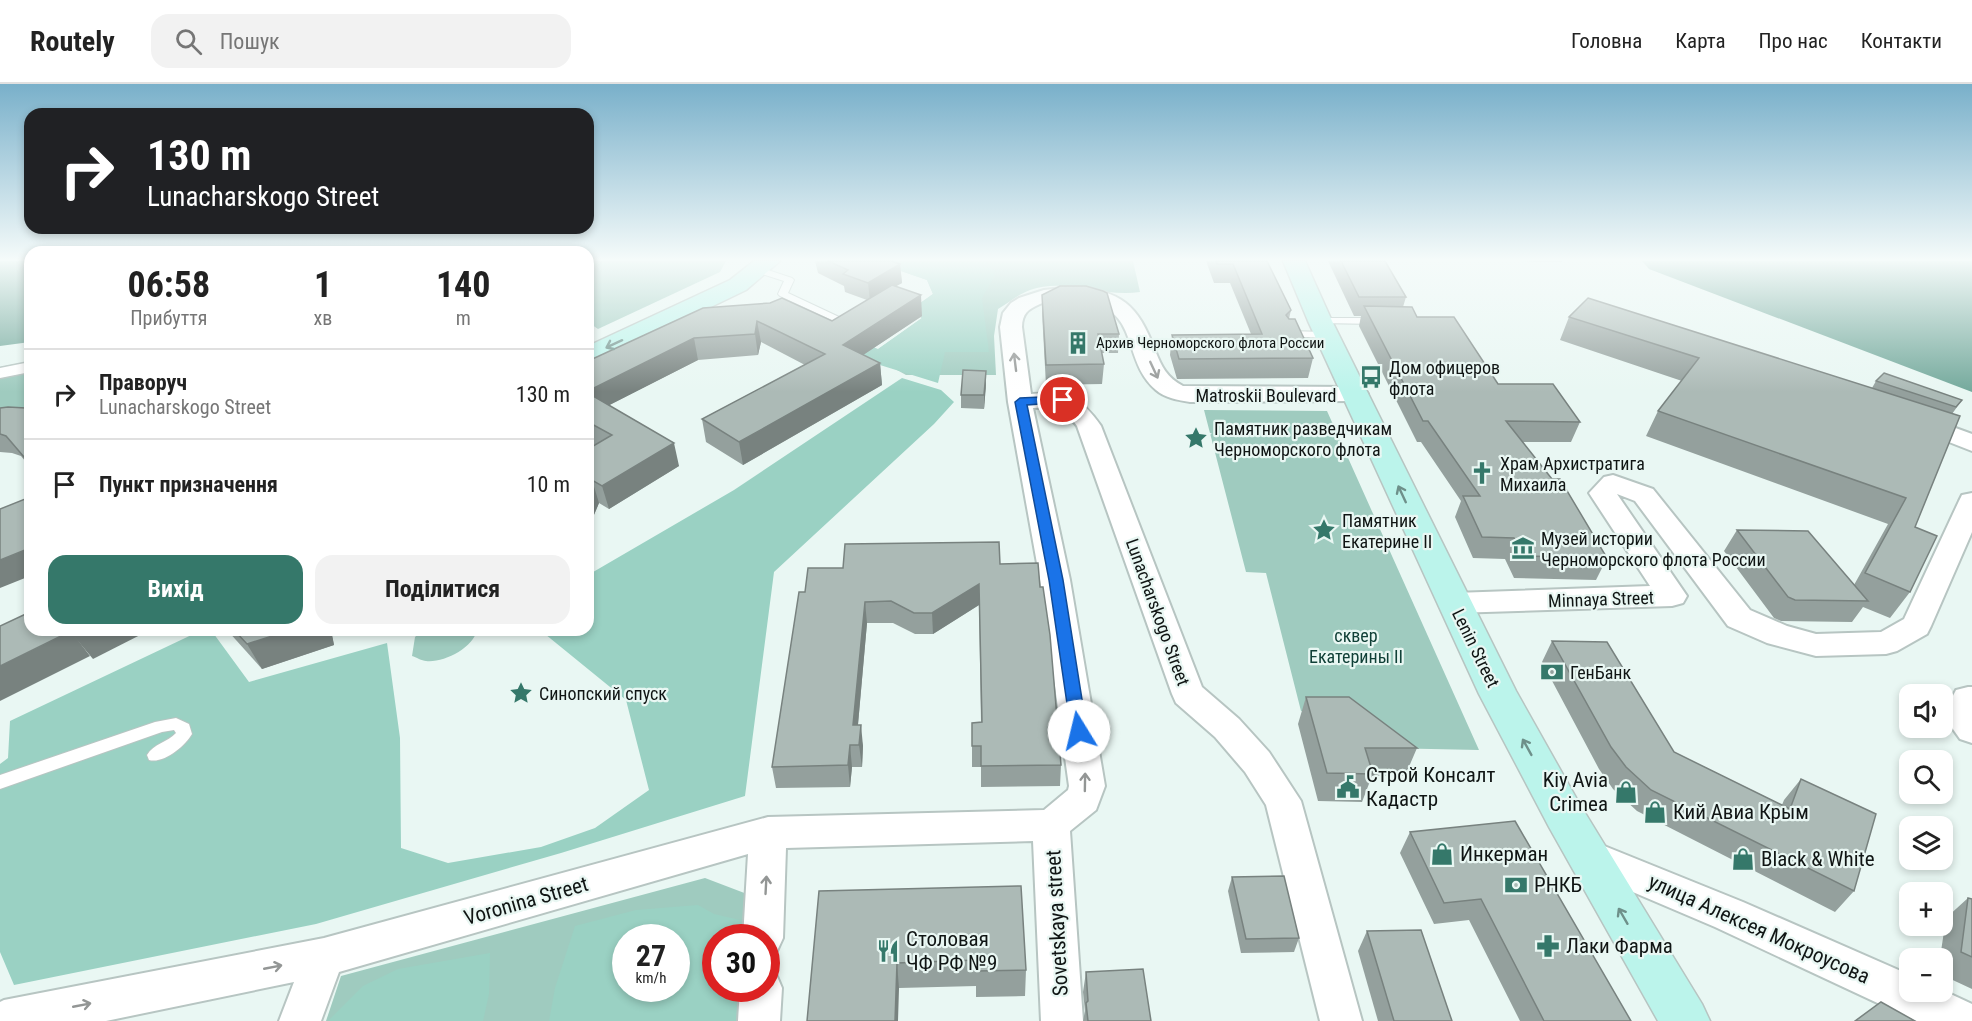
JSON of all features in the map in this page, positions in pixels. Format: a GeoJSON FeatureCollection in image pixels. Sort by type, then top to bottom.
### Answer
{"type":"FeatureCollection","features":[{"type":"Feature","properties":{"kind":"main road"},"geometry":{"type":"LineString","coordinates":[[594,353],[696,305]]}},
{"type":"Feature","properties":{"kind":"main road","name":"Lenin Street"},"geometry":{"type":"LineString","coordinates":[[1313,305],[1498,694],[1587,855],[1685,1021]]}},
{"type":"Feature","properties":{"kind":"street","name":"Matroskii Boulevard"},"geometry":{"type":"LineString","coordinates":[[1024,305],[1014,310],[1010,318],[1020,402],[1056,580],[1087,786],[1083,799],[1052,825]]}},
{"type":"Feature","properties":{"kind":"street","name":"Matroskii Boulevard"},"geometry":{"type":"LineString","coordinates":[[1116,305],[1129,316],[1159,382],[1174,393],[1190,395],[1356,394]]}},
{"type":"Feature","properties":{"kind":"street"},"geometry":{"type":"LineString","coordinates":[[0,373],[24,368]]}},
{"type":"Feature","properties":{"kind":"street","name":"Lunacharskogo Street"},"geometry":{"type":"LineString","coordinates":[[1020,402],[1063,400],[1079,410],[1089,426],[1188,694],[1227,728],[1257,762],[1283,801],[1341,1021]]}},
{"type":"Feature","properties":{"kind":"street"},"geometry":{"type":"LineString","coordinates":[[1899,415],[1972,443]]}},
{"type":"Feature","properties":{"kind":"street","name":"Minnaya Street"},"geometry":{"type":"LineString","coordinates":[[1454,603],[1672,596],[1602,492],[1613,483],[1644,495],[1739,618],[1778,635],[1816,645],[1886,643],[1916,626],[1972,501]]}},
{"type":"Feature","properties":{"kind":"street"},"geometry":{"type":"LineString","coordinates":[[1972,699],[1968,699],[1960,715],[1972,730]]}},
{"type":"Feature","properties":{"kind":"street","name":"Voronina Street"},"geometry":{"type":"LineString","coordinates":[[4,1021],[324,957],[768,833],[1052,825]]}},
{"type":"Feature","properties":{"kind":"street","name":"Sovetskaya street"},"geometry":{"type":"LineString","coordinates":[[1052,825],[1062,1021]]}},
{"type":"Feature","properties":{"kind":"street"},"geometry":{"type":"LineString","coordinates":[[764,924],[768,833]]}},
{"type":"Feature","properties":{"kind":"street","name":"улица Алексея Мокроусова"},"geometry":{"type":"LineString","coordinates":[[1587,855],[1787,938],[1962,1021]]}},
{"type":"Feature","properties":{"kind":"street"},"geometry":{"type":"LineString","coordinates":[[300,1021],[324,957]]}},
{"type":"Feature","properties":{"kind":"street"},"geometry":{"type":"LineString","coordinates":[[759,1021],[760,1002]]}},
{"type":"Feature","properties":{"kind":"lane"},"geometry":{"type":"LineString","coordinates":[[807,305],[849,324]]}},
{"type":"Feature","properties":{"kind":"lane"},"geometry":{"type":"LineString","coordinates":[[1289,334],[1387,321]]}},
{"type":"Feature","properties":{"kind":"lane"},"geometry":{"type":"LineString","coordinates":[[0,782],[161,726],[176,724],[183,728],[184,734],[178,741],[155,754]]}},
{"type":"Feature","properties":{"kind":"green space"},"geometry":{"type":"Polygon","coordinates":[[[594,305],[650,305],[598,329],[594,326],[594,305]]]}},
{"type":"Feature","properties":{"kind":"green space"},"geometry":{"type":"Polygon","coordinates":[[[918,305],[1005,305],[998,309],[994,336],[996,375],[906,375],[870,355],[922,318],[909,311],[918,305]]]}},
{"type":"Feature","properties":{"kind":"green space"},"geometry":{"type":"Polygon","coordinates":[[[24,362],[24,407],[0,413],[0,367],[24,362]]]}},
{"type":"Feature","properties":{"kind":"green space","name":"cквер Екатерины II"},"geometry":{"type":"Polygon","coordinates":[[[1204,410],[1327,411],[1479,750],[1383,748],[1333,713],[1301,711],[1266,573],[1246,572],[1204,410]]]}},
{"type":"Feature","properties":{"kind":"green space"},"geometry":{"type":"Polygon","coordinates":[[[474,636],[470,643],[457,653],[433,661],[412,656],[415,637],[474,636]]]}},
{"type":"Feature","properties":{"kind":"green space"},"geometry":{"type":"Polygon","coordinates":[[[705,878],[747,894],[746,924],[702,924],[702,1002],[741,1002],[740,1021],[326,1021],[341,976],[705,878]]]}},
{"type":"Feature","properties":{"kind":"shaded area"},"geometry":{"type":"Polygon","coordinates":[[[0,305],[24,305],[24,343],[0,346],[0,305]]]}},
{"type":"Feature","properties":{"kind":"shaded area"},"geometry":{"type":"Polygon","coordinates":[[[918,305],[983,305],[989,352],[945,352],[938,383],[838,352],[856,340],[878,349],[922,318],[909,311],[918,305]]]}},
{"type":"Feature","properties":{"kind":"shaded area"},"geometry":{"type":"Polygon","coordinates":[[[1743,305],[1972,305],[1972,392],[1743,305]]]}},
{"type":"Feature","properties":{"kind":"shaded area"},"geometry":{"type":"Polygon","coordinates":[[[902,378],[941,390],[954,402],[934,424],[774,572],[745,796],[561,853],[316,924],[14,985],[0,952],[0,764],[8,758],[10,721],[189,636],[215,636],[249,682],[387,643],[400,738],[401,848],[448,863],[541,847],[595,828],[649,790],[626,700],[547,636],[594,636],[594,572],[734,490],[902,378]]]}},
{"type":"Feature","properties":{"kind":"shaded area"},"geometry":{"type":"Polygon","coordinates":[[[698,905],[714,914],[740,920],[740,924],[702,924],[702,1002],[738,1002],[737,1021],[549,1021],[555,988],[575,926],[636,910],[698,905]]]}},
{"type":"Feature","properties":{"kind":"shaded area"},"geometry":{"type":"Polygon","coordinates":[[[490,953],[489,994],[483,1021],[328,1021],[363,986],[398,969],[490,953]]]}},
{"type":"Feature","properties":{"kind":"building"},"geometry":{"type":"Polygon","coordinates":[[[797,305],[832,321],[859,305],[906,305],[843,345],[880,363],[739,442],[702,419],[825,354],[757,321],[755,334],[694,338],[594,388],[594,358],[703,308],[797,305]]]}},
{"type":"Feature","properties":{"kind":"building","name":"Архив Черноморского флота России"},"geometry":{"type":"Polygon","coordinates":[[[1043,305],[1110,305],[1119,334],[1098,334],[1104,364],[1046,365],[1043,305]]]}},
{"type":"Feature","properties":{"kind":"building"},"geometry":{"type":"Polygon","coordinates":[[[1250,305],[1288,305],[1291,310],[1286,315],[1289,319],[1295,319],[1313,358],[1179,359],[1172,335],[1262,334],[1250,305]]]}},
{"type":"Feature","properties":{"kind":"building"},"geometry":{"type":"Polygon","coordinates":[[[1581,305],[1609,305],[1960,416],[1915,527],[1937,536],[1910,592],[1865,573],[1906,498],[1658,411],[1699,358],[1569,317],[1581,305]]]}},
{"type":"Feature","properties":{"kind":"building"},"geometry":{"type":"Polygon","coordinates":[[[1364,306],[1412,307],[1417,317],[1454,317],[1498,384],[1553,384],[1580,422],[1506,421],[1552,479],[1560,479],[1607,558],[1523,556],[1514,538],[1482,537],[1463,496],[1480,496],[1428,421],[1423,421],[1364,306]]]}},
{"type":"Feature","properties":{"kind":"building"},"geometry":{"type":"Polygon","coordinates":[[[963,370],[986,371],[984,395],[961,395],[963,370]]]}},
{"type":"Feature","properties":{"kind":"building"},"geometry":{"type":"Polygon","coordinates":[[[1884,373],[1962,400],[1956,407],[1876,381],[1884,373]]]}},
{"type":"Feature","properties":{"kind":"building"},"geometry":{"type":"Polygon","coordinates":[[[594,396],[674,443],[602,486],[594,481],[594,446],[612,435],[594,425],[594,396]]]}},
{"type":"Feature","properties":{"kind":"building"},"geometry":{"type":"Polygon","coordinates":[[[0,408],[24,408],[24,457],[6,436],[0,434],[0,408]]]}},
{"type":"Feature","properties":{"kind":"building"},"geometry":{"type":"Polygon","coordinates":[[[24,499],[24,550],[0,560],[0,509],[24,499]]]}},
{"type":"Feature","properties":{"kind":"building"},"geometry":{"type":"Polygon","coordinates":[[[1737,530],[1808,531],[1868,601],[1795,600],[1788,597],[1737,530]]]}},
{"type":"Feature","properties":{"kind":"building"},"geometry":{"type":"Polygon","coordinates":[[[999,542],[1000,564],[1038,563],[1040,587],[1043,587],[1050,635],[1061,765],[981,766],[981,746],[972,746],[972,723],[982,722],[979,584],[932,613],[914,613],[891,601],[865,602],[853,725],[861,725],[859,745],[850,745],[848,765],[772,767],[799,592],[805,592],[808,568],[843,568],[845,544],[999,542]]]}},
{"type":"Feature","properties":{"kind":"building"},"geometry":{"type":"Polygon","coordinates":[[[24,615],[24,636],[61,636],[0,666],[0,626],[24,615]]]}},
{"type":"Feature","properties":{"kind":"building"},"geometry":{"type":"Polygon","coordinates":[[[240,636],[272,636],[247,644],[240,636]]]}},
{"type":"Feature","properties":{"kind":"building"},"geometry":{"type":"Polygon","coordinates":[[[1552,641],[1607,642],[1674,752],[1790,809],[1801,779],[1876,814],[1854,891],[1651,790],[1626,767],[1611,747],[1552,641]]]}},
{"type":"Feature","properties":{"kind":"building"},"geometry":{"type":"Polygon","coordinates":[[[1306,697],[1349,697],[1417,748],[1365,748],[1373,774],[1327,773],[1306,697]]]}},
{"type":"Feature","properties":{"kind":"building"},"geometry":{"type":"Polygon","coordinates":[[[1515,821],[1631,1021],[1544,1021],[1481,899],[1444,903],[1410,832],[1515,821]]]}},
{"type":"Feature","properties":{"kind":"building"},"geometry":{"type":"Polygon","coordinates":[[[1284,876],[1299,938],[1246,939],[1232,877],[1284,876]]]}},
{"type":"Feature","properties":{"kind":"building"},"geometry":{"type":"Polygon","coordinates":[[[1021,886],[1026,970],[976,971],[976,960],[897,963],[895,1021],[807,1021],[819,891],[1021,886]]]}},
{"type":"Feature","properties":{"kind":"building"},"geometry":{"type":"Polygon","coordinates":[[[1968,898],[1972,899],[1972,957],[1961,952],[1968,898]]]}},
{"type":"Feature","properties":{"kind":"building"},"geometry":{"type":"Polygon","coordinates":[[[1421,930],[1452,1021],[1394,1021],[1367,931],[1421,930]]]}},
{"type":"Feature","properties":{"kind":"building"},"geometry":{"type":"Polygon","coordinates":[[[1143,969],[1151,1021],[1088,1021],[1086,972],[1143,969]]]}},
{"type":"Feature","properties":{"kind":"building"},"geometry":{"type":"Polygon","coordinates":[[[1881,1002],[1915,1021],[1855,1021],[1881,1002]]]}},
{"type":"Feature","properties":{"kind":"place","name":"Архив Черноморского флота России"},"geometry":{"type":"Point","coordinates":[1078,343]}},
{"type":"Feature","properties":{"kind":"place","name":"Дом офицеров флота"},"geometry":{"type":"Point","coordinates":[1371,377]}},
{"type":"Feature","properties":{"kind":"place","name":"Памятник разведчикам Черноморского флота"},"geometry":{"type":"Point","coordinates":[1196,438]}},
{"type":"Feature","properties":{"kind":"place","name":"Храм Архистратига Михаила"},"geometry":{"type":"Point","coordinates":[1482,473]}},
{"type":"Feature","properties":{"kind":"place","name":"Памятник Екатерине II"},"geometry":{"type":"Point","coordinates":[1324,530]}},
{"type":"Feature","properties":{"kind":"place","name":"Музей истории Черноморского флота России"},"geometry":{"type":"Point","coordinates":[1523,548]}},
{"type":"Feature","properties":{"kind":"place","name":"ГенБанк"},"geometry":{"type":"Point","coordinates":[1552,672]}},
{"type":"Feature","properties":{"kind":"place","name":"Синопский спуск"},"geometry":{"type":"Point","coordinates":[521,693]}},
{"type":"Feature","properties":{"kind":"place","name":"Строй Консалт Кадастр"},"geometry":{"type":"Point","coordinates":[1348,787]}},
{"type":"Feature","properties":{"kind":"place","name":"Kiy Avia Crimea"},"geometry":{"type":"Point","coordinates":[1626,792]}},
{"type":"Feature","properties":{"kind":"place","name":"Кий Авиа Крым"},"geometry":{"type":"Point","coordinates":[1655,812]}},
{"type":"Feature","properties":{"kind":"place","name":"Инкерман"},"geometry":{"type":"Point","coordinates":[1442,854]}},
{"type":"Feature","properties":{"kind":"place","name":"Black & White"},"geometry":{"type":"Point","coordinates":[1743,859]}},
{"type":"Feature","properties":{"kind":"place","name":"РНКБ"},"geometry":{"type":"Point","coordinates":[1516,885]}},
{"type":"Feature","properties":{"kind":"place","name":"Лаки Фарма"},"geometry":{"type":"Point","coordinates":[1548,946]}},
{"type":"Feature","properties":{"kind":"place","name":"Столовая ЧФ РФ №9"},"geometry":{"type":"Point","coordinates":[888,951]}},
{"type":"Feature","properties":{"kind":"route"},"geometry":{"type":"LineString","coordinates":[[1063,400],[1020,402],[1056,580],[1079,731]]}}]}
